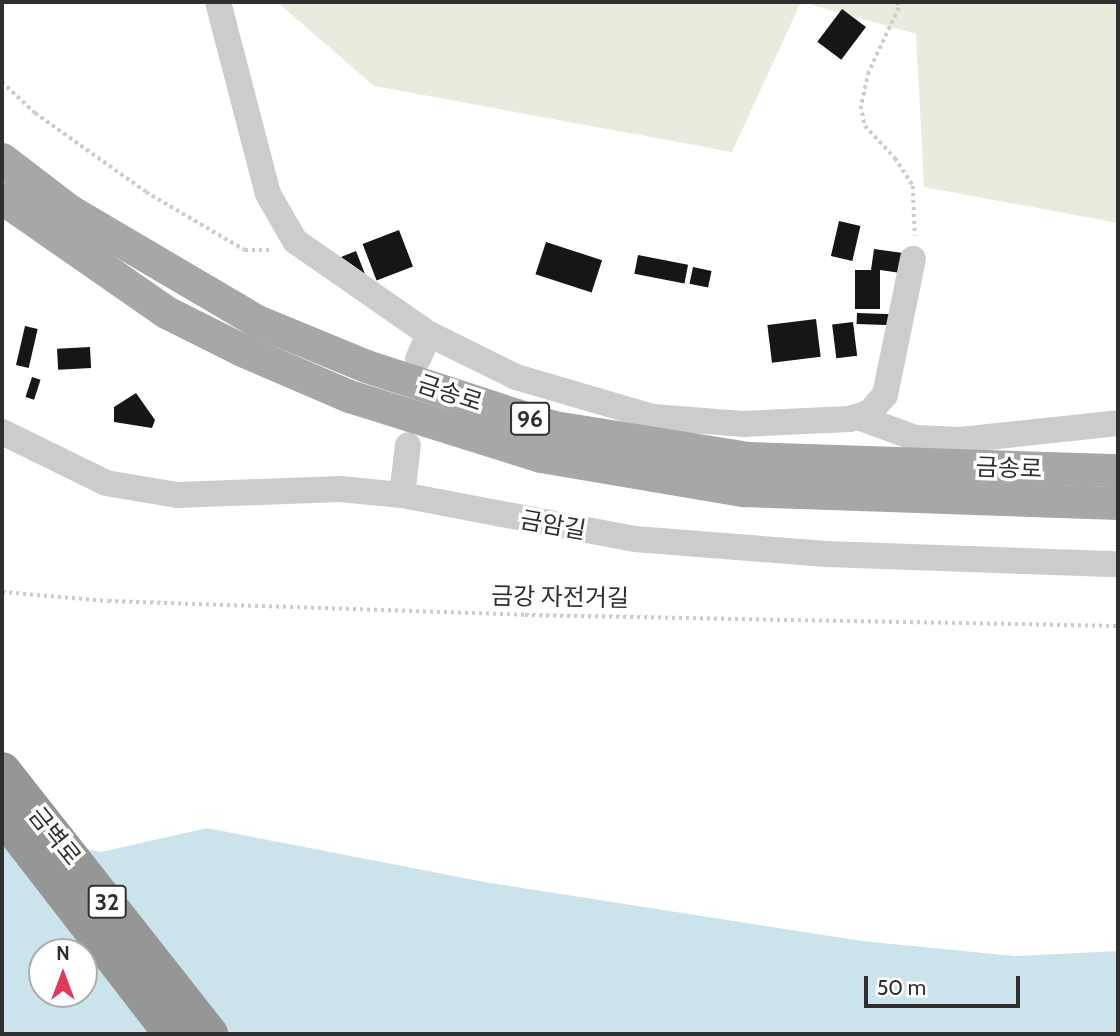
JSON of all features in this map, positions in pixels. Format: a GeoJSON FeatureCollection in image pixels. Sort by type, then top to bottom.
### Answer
{"type":"FeatureCollection","features":[{"type":"Feature","properties":{"kind":"highway","name":"금벽로"},"geometry":{"type":"LineString","coordinates":[[2,771],[209,1034]]}},
{"type":"Feature","properties":{"kind":"highway","name":"금벽로"},"geometry":{"type":"LineString","coordinates":[[2,813],[173,1034]]}},
{"type":"Feature","properties":{"kind":"main road","name":"금송로"},"geometry":{"type":"LineString","coordinates":[[2,159],[70,211],[257,321],[366,366],[554,427],[747,458],[1118,470]]}},
{"type":"Feature","properties":{"kind":"main road","name":"금송로"},"geometry":{"type":"LineString","coordinates":[[2,198],[166,312],[242,350],[349,396],[541,456],[743,490],[1118,503]]}},
{"type":"Feature","properties":{"kind":"street"},"geometry":{"type":"LineString","coordinates":[[218,2],[268,194],[295,241],[429,334],[516,377],[653,417],[743,424],[858,417],[870,412],[885,395],[913,259]]}},
{"type":"Feature","properties":{"kind":"street"},"geometry":{"type":"LineString","coordinates":[[418,359],[429,334]]}},
{"type":"Feature","properties":{"kind":"street"},"geometry":{"type":"LineString","coordinates":[[858,417],[915,438],[960,440],[1118,423]]}},
{"type":"Feature","properties":{"kind":"street","name":"금암길"},"geometry":{"type":"LineString","coordinates":[[2,432],[106,483],[177,495],[340,489],[402,495],[635,539],[826,554],[1118,564]]}},
{"type":"Feature","properties":{"kind":"street"},"geometry":{"type":"LineString","coordinates":[[402,495],[408,445]]}},
{"type":"Feature","properties":{"kind":"path"},"geometry":{"type":"LineString","coordinates":[[898,2],[899,8],[869,72],[861,106],[865,126],[895,158],[913,186],[913,259]]}},
{"type":"Feature","properties":{"kind":"path"},"geometry":{"type":"LineString","coordinates":[[2,82],[36,113],[136,185],[208,230],[258,252],[295,241]]}},
{"type":"Feature","properties":{"kind":"path","name":"금강 자전거길"},"geometry":{"type":"LineString","coordinates":[[2,592],[108,601],[525,615],[1118,626]]}},
{"type":"Feature","properties":{"kind":"shaded area"},"geometry":{"type":"Polygon","coordinates":[[[277,2],[801,2],[732,152],[374,86],[277,2]]]}},
{"type":"Feature","properties":{"kind":"shaded area"},"geometry":{"type":"Polygon","coordinates":[[[802,2],[1118,2],[1118,223],[924,187],[916,34],[802,2]]]}},
{"type":"Feature","properties":{"kind":"water"},"geometry":{"type":"Polygon","coordinates":[[[207,828],[490,883],[862,941],[1014,956],[1118,951],[1118,1034],[2,1034],[2,831],[101,852],[207,828]]]}},
{"type":"Feature","properties":{"kind":"building"},"geometry":{"type":"Polygon","coordinates":[[[842,9],[866,27],[841,60],[817,42],[842,9]]]}},
{"type":"Feature","properties":{"kind":"building"},"geometry":{"type":"Polygon","coordinates":[[[839,221],[860,226],[852,261],[831,256],[839,221]]]}},
{"type":"Feature","properties":{"kind":"building"},"geometry":{"type":"Polygon","coordinates":[[[399,230],[413,266],[377,280],[363,244],[399,230]]]}},
{"type":"Feature","properties":{"kind":"building"},"geometry":{"type":"Polygon","coordinates":[[[546,242],[602,260],[592,293],[535,274],[546,242]]]}},
{"type":"Feature","properties":{"kind":"building"},"geometry":{"type":"Polygon","coordinates":[[[874,249],[903,253],[901,273],[880,270],[880,309],[855,309],[855,270],[871,270],[874,249]]]}},
{"type":"Feature","properties":{"kind":"building"},"geometry":{"type":"Polygon","coordinates":[[[356,251],[365,274],[341,257],[356,251]]]}},
{"type":"Feature","properties":{"kind":"building"},"geometry":{"type":"Polygon","coordinates":[[[638,255],[688,265],[684,283],[634,274],[638,255]]]}},
{"type":"Feature","properties":{"kind":"building"},"geometry":{"type":"Polygon","coordinates":[[[693,267],[712,271],[708,288],[689,284],[693,267]]]}},
{"type":"Feature","properties":{"kind":"building"},"geometry":{"type":"Polygon","coordinates":[[[857,313],[893,314],[893,325],[857,324],[857,313]]]}},
{"type":"Feature","properties":{"kind":"building"},"geometry":{"type":"Polygon","coordinates":[[[816,319],[821,357],[772,363],[767,325],[816,319]]]}},
{"type":"Feature","properties":{"kind":"building"},"geometry":{"type":"Polygon","coordinates":[[[853,322],[857,356],[836,358],[832,325],[853,322]]]}},
{"type":"Feature","properties":{"kind":"building"},"geometry":{"type":"Polygon","coordinates":[[[25,326],[38,329],[29,368],[16,365],[25,326]]]}},
{"type":"Feature","properties":{"kind":"building"},"geometry":{"type":"Polygon","coordinates":[[[90,347],[91,368],[58,370],[57,349],[90,347]]]}},
{"type":"Feature","properties":{"kind":"building"},"geometry":{"type":"Polygon","coordinates":[[[32,377],[41,380],[34,400],[26,397],[32,377]]]}},
{"type":"Feature","properties":{"kind":"building"},"geometry":{"type":"Polygon","coordinates":[[[136,393],[155,420],[152,428],[114,422],[114,407],[136,393]]]}}]}
